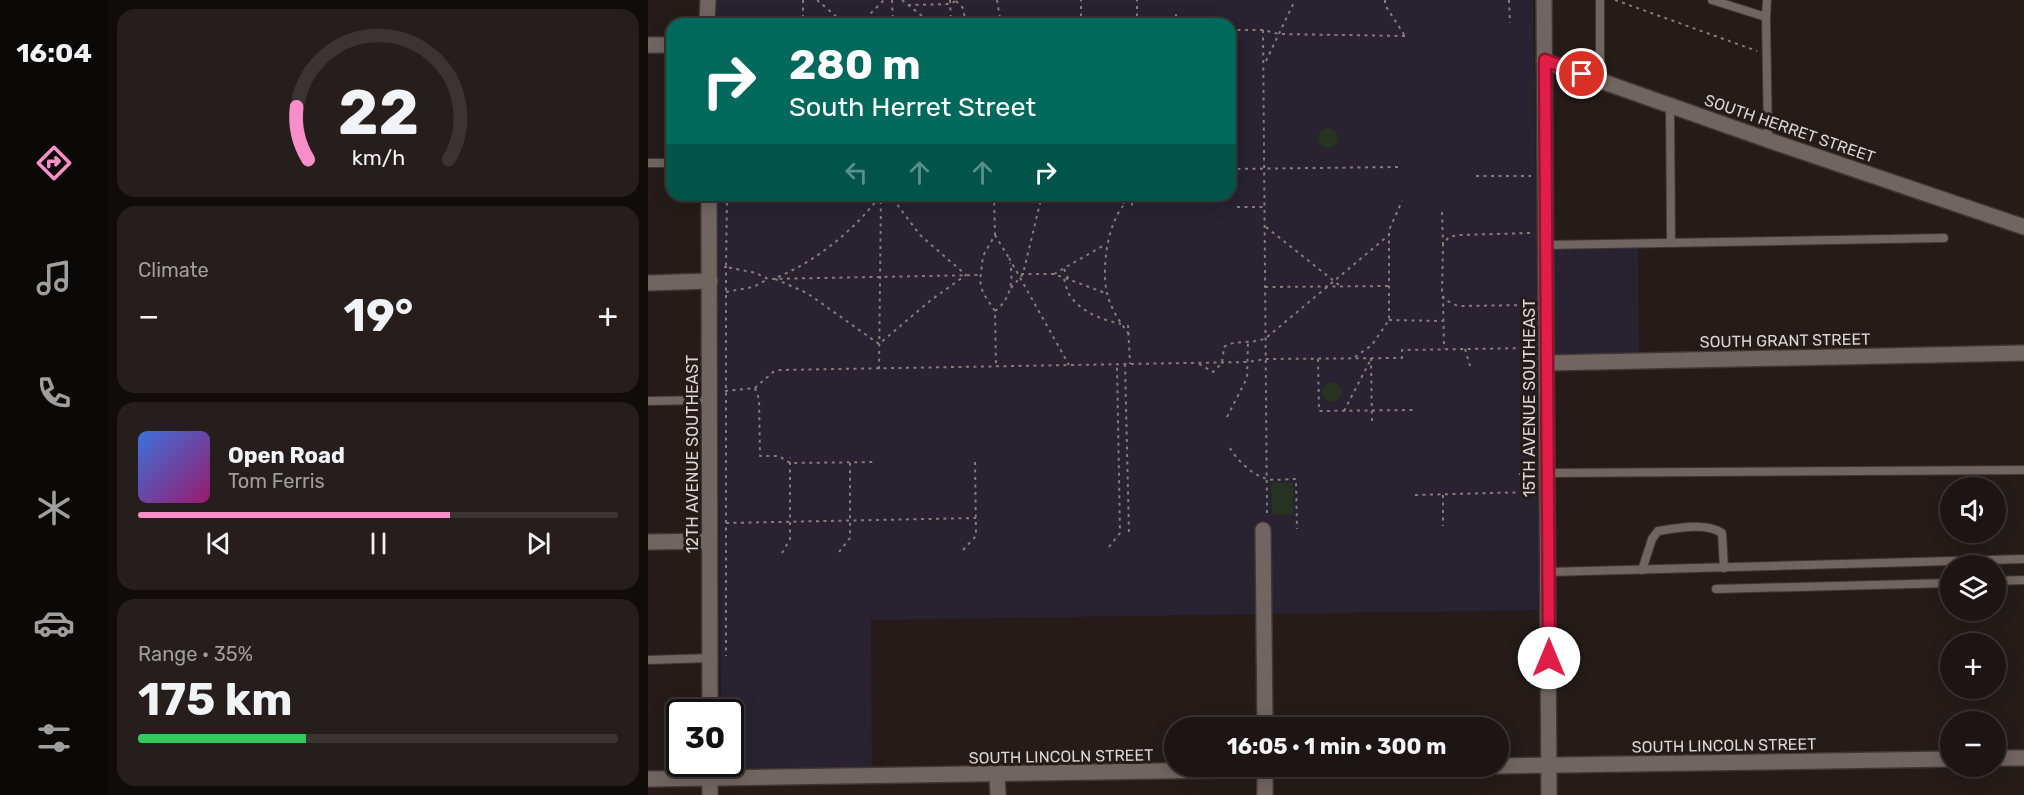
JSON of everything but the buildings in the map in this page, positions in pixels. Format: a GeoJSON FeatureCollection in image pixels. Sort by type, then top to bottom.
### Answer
{"type":"FeatureCollection","features":[{"type":"Feature","properties":{"kind":"street"},"geometry":{"type":"LineString","coordinates":[[707,18],[708,0]]}},
{"type":"Feature","properties":{"kind":"street","name":"15TH AVENUE SOUTHEAST"},"geometry":{"type":"LineString","coordinates":[[1544,0],[1549,795]]}},
{"type":"Feature","properties":{"kind":"street"},"geometry":{"type":"LineString","coordinates":[[648,45],[666,45]]}},
{"type":"Feature","properties":{"kind":"street","name":"SOUTH HERRET STREET"},"geometry":{"type":"LineString","coordinates":[[1545,60],[1670,106],[2024,227]]}},
{"type":"Feature","properties":{"kind":"street","name":"12TH AVENUE SOUTHEAST"},"geometry":{"type":"LineString","coordinates":[[709,201],[710,699]]}},
{"type":"Feature","properties":{"kind":"street"},"geometry":{"type":"LineString","coordinates":[[648,283],[710,281]]}},
{"type":"Feature","properties":{"kind":"street","name":"SOUTH GRANT STREET"},"geometry":{"type":"LineString","coordinates":[[1547,363],[2024,353]]}},
{"type":"Feature","properties":{"kind":"street"},"geometry":{"type":"LineString","coordinates":[[1265,525],[1265,717]]}},
{"type":"Feature","properties":{"kind":"street"},"geometry":{"type":"LineString","coordinates":[[648,542],[709,541]]}},
{"type":"Feature","properties":{"kind":"street"},"geometry":{"type":"LineString","coordinates":[[2006,758],[2024,758]]}},
{"type":"Feature","properties":{"kind":"street","name":"SOUTH LINCOLN STREET"},"geometry":{"type":"LineString","coordinates":[[1509,766],[1940,759]]}},
{"type":"Feature","properties":{"kind":"street","name":"SOUTH LINCOLN STREET"},"geometry":{"type":"LineString","coordinates":[[744,771],[997,775],[1164,771]]}},
{"type":"Feature","properties":{"kind":"street"},"geometry":{"type":"LineString","coordinates":[[997,775],[998,795]]}},
{"type":"Feature","properties":{"kind":"street","name":"SOUTH LINCOLN STREET"},"geometry":{"type":"LineString","coordinates":[[648,779],[666,777]]}},
{"type":"Feature","properties":{"kind":"street"},"geometry":{"type":"LineString","coordinates":[[710,777],[710,795]]}},
{"type":"Feature","properties":{"kind":"street"},"geometry":{"type":"LineString","coordinates":[[1265,777],[1265,795]]}},
{"type":"Feature","properties":{"kind":"lane"},"geometry":{"type":"LineString","coordinates":[[1600,0],[1600,80]]}},
{"type":"Feature","properties":{"kind":"lane"},"geometry":{"type":"LineString","coordinates":[[1712,0],[1766,17]]}},
{"type":"Feature","properties":{"kind":"lane"},"geometry":{"type":"LineString","coordinates":[[1767,0],[1768,140]]}},
{"type":"Feature","properties":{"kind":"lane"},"geometry":{"type":"LineString","coordinates":[[1670,106],[1671,243]]}},
{"type":"Feature","properties":{"kind":"lane"},"geometry":{"type":"LineString","coordinates":[[648,163],[666,163]]}},
{"type":"Feature","properties":{"kind":"lane"},"geometry":{"type":"LineString","coordinates":[[1546,245],[1944,238]]}},
{"type":"Feature","properties":{"kind":"lane"},"geometry":{"type":"LineString","coordinates":[[648,401],[710,396]]}},
{"type":"Feature","properties":{"kind":"lane"},"geometry":{"type":"LineString","coordinates":[[1548,473],[2024,470]]}},
{"type":"Feature","properties":{"kind":"lane"},"geometry":{"type":"LineString","coordinates":[[1642,570],[1652,539],[1658,531],[1680,528],[1715,528],[1722,533],[1724,568]]}},
{"type":"Feature","properties":{"kind":"lane"},"geometry":{"type":"LineString","coordinates":[[1549,572],[2024,560]]}},
{"type":"Feature","properties":{"kind":"lane"},"geometry":{"type":"LineString","coordinates":[[2006,581],[2024,580]]}},
{"type":"Feature","properties":{"kind":"lane"},"geometry":{"type":"LineString","coordinates":[[1716,589],[1940,583]]}},
{"type":"Feature","properties":{"kind":"lane"},"geometry":{"type":"LineString","coordinates":[[648,660],[710,658]]}},
{"type":"Feature","properties":{"kind":"path"},"geometry":{"type":"LineString","coordinates":[[803,0],[803,18]]}},
{"type":"Feature","properties":{"kind":"path"},"geometry":{"type":"LineString","coordinates":[[817,0],[837,18]]}},
{"type":"Feature","properties":{"kind":"path"},"geometry":{"type":"LineString","coordinates":[[866,18],[884,0]]}},
{"type":"Feature","properties":{"kind":"path"},"geometry":{"type":"LineString","coordinates":[[892,0],[893,18]]}},
{"type":"Feature","properties":{"kind":"path"},"geometry":{"type":"LineString","coordinates":[[902,0],[924,18]]}},
{"type":"Feature","properties":{"kind":"path"},"geometry":{"type":"LineString","coordinates":[[950,0],[951,18]]}},
{"type":"Feature","properties":{"kind":"path"},"geometry":{"type":"LineString","coordinates":[[997,0],[999,18]]}},
{"type":"Feature","properties":{"kind":"path"},"geometry":{"type":"LineString","coordinates":[[1081,0],[1081,18]]}},
{"type":"Feature","properties":{"kind":"path"},"geometry":{"type":"LineString","coordinates":[[1137,0],[1137,18]]}},
{"type":"Feature","properties":{"kind":"path"},"geometry":{"type":"LineString","coordinates":[[1264,64],[1295,0]]}},
{"type":"Feature","properties":{"kind":"path"},"geometry":{"type":"LineString","coordinates":[[1236,30],[1263,30],[1279,34],[1405,36],[1385,5],[1385,0]]}},
{"type":"Feature","properties":{"kind":"path"},"geometry":{"type":"LineString","coordinates":[[1509,0],[1510,23]]}},
{"type":"Feature","properties":{"kind":"path"},"geometry":{"type":"LineString","coordinates":[[1615,0],[1767,54]]}},
{"type":"Feature","properties":{"kind":"path"},"geometry":{"type":"LineString","coordinates":[[908,5],[950,4],[956,1],[963,8],[965,18]]}},
{"type":"Feature","properties":{"kind":"path"},"geometry":{"type":"LineString","coordinates":[[1263,30],[1267,479],[1265,525]]}},
{"type":"Feature","properties":{"kind":"path"},"geometry":{"type":"LineString","coordinates":[[1236,169],[1398,167]]}},
{"type":"Feature","properties":{"kind":"path"},"geometry":{"type":"LineString","coordinates":[[1476,176],[1546,176]]}},
{"type":"Feature","properties":{"kind":"path"},"geometry":{"type":"LineString","coordinates":[[727,201],[726,267],[756,273],[768,279],[980,275]]}},
{"type":"Feature","properties":{"kind":"path"},"geometry":{"type":"LineString","coordinates":[[775,279],[824,251],[861,220],[876,201]]}},
{"type":"Feature","properties":{"kind":"path"},"geometry":{"type":"LineString","coordinates":[[879,369],[881,201]]}},
{"type":"Feature","properties":{"kind":"path"},"geometry":{"type":"LineString","coordinates":[[894,201],[920,235],[966,275]]}},
{"type":"Feature","properties":{"kind":"path"},"geometry":{"type":"LineString","coordinates":[[994,201],[994,235],[983,256],[980,275],[983,293],[995,311],[996,367]]}},
{"type":"Feature","properties":{"kind":"path"},"geometry":{"type":"LineString","coordinates":[[995,311],[1002,306],[1020,275],[1040,201]]}},
{"type":"Feature","properties":{"kind":"path"},"geometry":{"type":"LineString","coordinates":[[1126,201],[1107,244],[1105,270],[1108,294],[1116,318],[1129,334]]}},
{"type":"Feature","properties":{"kind":"path"},"geometry":{"type":"LineString","coordinates":[[1132,201],[1132,207]]}},
{"type":"Feature","properties":{"kind":"path"},"geometry":{"type":"LineString","coordinates":[[1352,358],[1372,345],[1389,320],[1389,230],[1402,201]]}},
{"type":"Feature","properties":{"kind":"path"},"geometry":{"type":"LineString","coordinates":[[1124,203],[1127,207]]}},
{"type":"Feature","properties":{"kind":"path"},"geometry":{"type":"LineString","coordinates":[[1237,207],[1265,207]]}},
{"type":"Feature","properties":{"kind":"path"},"geometry":{"type":"LineString","coordinates":[[1442,212],[1444,349]]}},
{"type":"Feature","properties":{"kind":"path"},"geometry":{"type":"LineString","coordinates":[[1265,227],[1339,285]]}},
{"type":"Feature","properties":{"kind":"path"},"geometry":{"type":"LineString","coordinates":[[1443,244],[1449,237],[1459,235],[1530,232]]}},
{"type":"Feature","properties":{"kind":"path"},"geometry":{"type":"LineString","coordinates":[[994,235],[1020,275],[1069,365]]}},
{"type":"Feature","properties":{"kind":"path"},"geometry":{"type":"LineString","coordinates":[[1197,362],[1213,372],[1222,363],[1224,347],[1228,344],[1257,342],[1266,338],[1389,235]]}},
{"type":"Feature","properties":{"kind":"path"},"geometry":{"type":"LineString","coordinates":[[1054,274],[1107,244]]}},
{"type":"Feature","properties":{"kind":"path"},"geometry":{"type":"LineString","coordinates":[[1009,258],[1012,272],[1011,288]]}},
{"type":"Feature","properties":{"kind":"path"},"geometry":{"type":"LineString","coordinates":[[1064,268],[1069,280]]}},
{"type":"Feature","properties":{"kind":"path"},"geometry":{"type":"LineString","coordinates":[[1020,275],[1054,274],[1108,294]]}},
{"type":"Feature","properties":{"kind":"path"},"geometry":{"type":"LineString","coordinates":[[879,344],[931,300],[966,275]]}},
{"type":"Feature","properties":{"kind":"path"},"geometry":{"type":"LineString","coordinates":[[1064,278],[1070,296],[1087,312],[1121,324]]}},
{"type":"Feature","properties":{"kind":"path"},"geometry":{"type":"LineString","coordinates":[[726,292],[753,287],[768,279]]}},
{"type":"Feature","properties":{"kind":"path"},"geometry":{"type":"LineString","coordinates":[[775,279],[807,293],[879,344]]}},
{"type":"Feature","properties":{"kind":"path"},"geometry":{"type":"LineString","coordinates":[[1265,286],[1390,286]]}},
{"type":"Feature","properties":{"kind":"path"},"geometry":{"type":"LineString","coordinates":[[1442,294],[1445,300],[1458,306],[1532,305]]}},
{"type":"Feature","properties":{"kind":"path"},"geometry":{"type":"LineString","coordinates":[[1389,320],[1443,321]]}},
{"type":"Feature","properties":{"kind":"path"},"geometry":{"type":"LineString","coordinates":[[1128,325],[1130,364]]}},
{"type":"Feature","properties":{"kind":"path"},"geometry":{"type":"LineString","coordinates":[[1227,417],[1247,378],[1248,342]]}},
{"type":"Feature","properties":{"kind":"path"},"geometry":{"type":"LineString","coordinates":[[710,396],[755,388],[773,372],[780,370],[1402,358],[1402,350],[1547,347]]}},
{"type":"Feature","properties":{"kind":"path"},"geometry":{"type":"LineString","coordinates":[[1465,349],[1470,366]]}},
{"type":"Feature","properties":{"kind":"path"},"geometry":{"type":"LineString","coordinates":[[1371,358],[1372,424]]}},
{"type":"Feature","properties":{"kind":"path"},"geometry":{"type":"LineString","coordinates":[[1344,411],[1371,358]]}},
{"type":"Feature","properties":{"kind":"path"},"geometry":{"type":"LineString","coordinates":[[1318,359],[1319,411],[1414,410]]}},
{"type":"Feature","properties":{"kind":"path"},"geometry":{"type":"LineString","coordinates":[[1125,364],[1129,533]]}},
{"type":"Feature","properties":{"kind":"path"},"geometry":{"type":"LineString","coordinates":[[1109,547],[1120,533],[1117,365]]}},
{"type":"Feature","properties":{"kind":"path"},"geometry":{"type":"LineString","coordinates":[[755,388],[759,399],[760,456],[779,456],[790,463],[876,462]]}},
{"type":"Feature","properties":{"kind":"path"},"geometry":{"type":"LineString","coordinates":[[1230,448],[1246,466],[1267,479],[1296,479],[1297,529]]}},
{"type":"Feature","properties":{"kind":"path"},"geometry":{"type":"LineString","coordinates":[[782,553],[790,539],[790,457]]}},
{"type":"Feature","properties":{"kind":"path"},"geometry":{"type":"LineString","coordinates":[[963,550],[976,536],[975,459]]}},
{"type":"Feature","properties":{"kind":"path"},"geometry":{"type":"LineString","coordinates":[[839,552],[850,538],[850,463]]}},
{"type":"Feature","properties":{"kind":"path"},"geometry":{"type":"LineString","coordinates":[[1415,495],[1530,492]]}},
{"type":"Feature","properties":{"kind":"path"},"geometry":{"type":"LineString","coordinates":[[1443,495],[1443,526]]}},
{"type":"Feature","properties":{"kind":"path"},"geometry":{"type":"LineString","coordinates":[[726,523],[975,518]]}},
{"type":"Feature","properties":{"kind":"shaded area"},"geometry":{"type":"Polygon","coordinates":[[[717,0],[1533,0],[1537,245],[1638,244],[1639,354],[1537,355],[1538,610],[871,620],[872,767],[744,769],[744,699],[721,699],[718,201],[1236,201],[1236,18],[717,18],[717,0]]]}},
{"type":"Feature","properties":{"kind":"green space"},"geometry":{"type":"Polygon","coordinates":[[[1324,128],[1332,128],[1338,134],[1338,142],[1332,148],[1324,148],[1318,142],[1318,134],[1324,128]]]}},
{"type":"Feature","properties":{"kind":"green space"},"geometry":{"type":"Polygon","coordinates":[[[1332,382],[1339,385],[1342,392],[1339,399],[1332,402],[1325,399],[1322,392],[1325,385],[1332,382]]]}},
{"type":"Feature","properties":{"kind":"green space"},"geometry":{"type":"Polygon","coordinates":[[[1271,483],[1293,483],[1293,515],[1272,515],[1271,483]]]}},
{"type":"Feature","properties":{"kind":"route"},"geometry":{"type":"LineString","coordinates":[[1549,658],[1545,60],[1582,74]]}}]}
